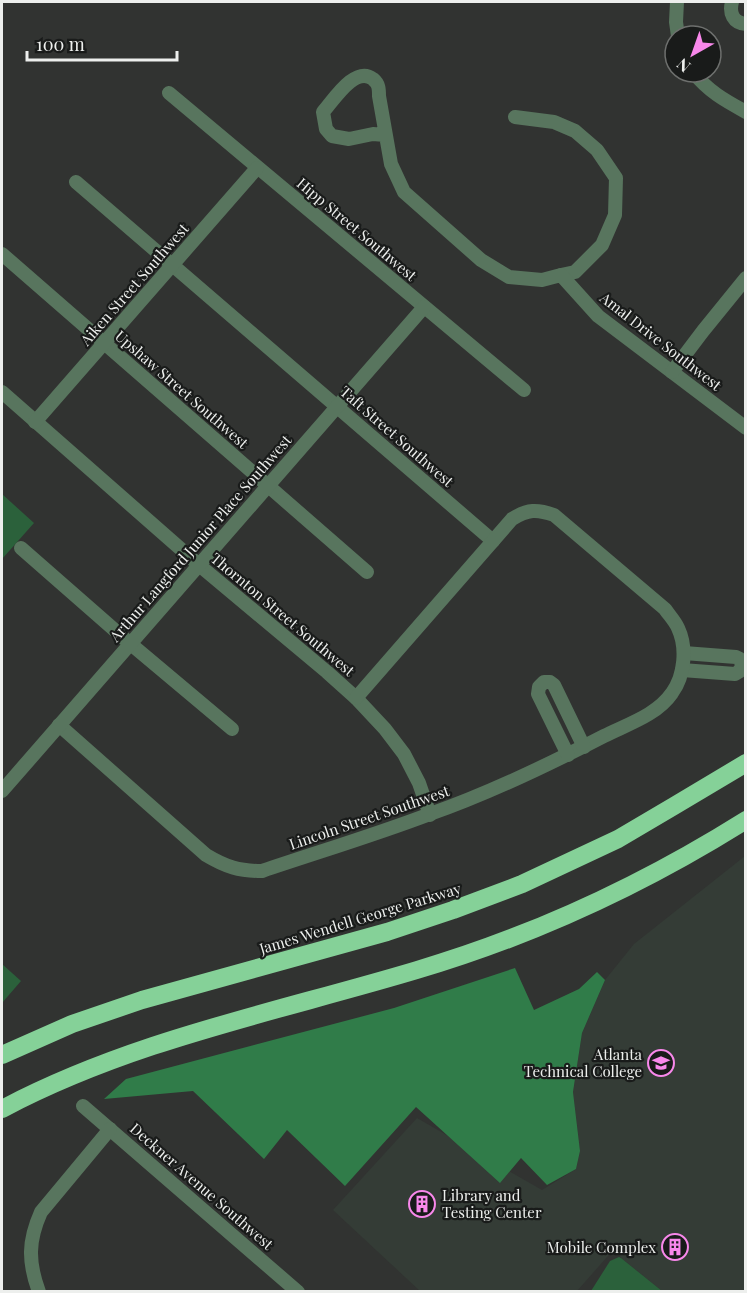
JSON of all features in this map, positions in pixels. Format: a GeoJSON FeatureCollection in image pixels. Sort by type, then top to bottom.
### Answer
{"type":"FeatureCollection","features":[{"type":"Feature","properties":{"kind":"highway","name":"James Wendell George Parkway"},"geometry":{"type":"LineString","coordinates":[[2,1055],[72,1024],[133,1003],[387,932],[522,884],[618,838],[746,763]]}},
{"type":"Feature","properties":{"kind":"highway"},"geometry":{"type":"LineString","coordinates":[[2,1109],[51,1084],[128,1053],[418,970],[496,943],[557,919],[611,894],[746,820]]}},
{"type":"Feature","properties":{"kind":"street"},"geometry":{"type":"LineString","coordinates":[[676,24],[677,2]]}},
{"type":"Feature","properties":{"kind":"street"},"geometry":{"type":"LineString","coordinates":[[732,2],[731,15],[742,25],[746,24]]}},
{"type":"Feature","properties":{"kind":"street"},"geometry":{"type":"LineString","coordinates":[[385,135],[373,134],[350,139],[332,136],[326,129],[322,112],[350,81],[358,76],[366,75],[375,80],[379,86],[391,164],[404,192],[481,260],[509,277],[542,280],[575,272],[602,245],[615,215],[616,178],[597,150],[575,131],[554,122],[515,117]]}},
{"type":"Feature","properties":{"kind":"street"},"geometry":{"type":"LineString","coordinates":[[703,84],[715,95],[746,112]]}},
{"type":"Feature","properties":{"kind":"street","name":"Hipp Street Southwest"},"geometry":{"type":"LineString","coordinates":[[169,93],[524,390]]}},
{"type":"Feature","properties":{"kind":"street","name":"Aiken Street Southwest"},"geometry":{"type":"LineString","coordinates":[[35,422],[257,168]]}},
{"type":"Feature","properties":{"kind":"street","name":"Taft Street Southwest"},"geometry":{"type":"LineString","coordinates":[[76,182],[493,541]]}},
{"type":"Feature","properties":{"kind":"street","name":"Upshaw Street Southwest"},"geometry":{"type":"LineString","coordinates":[[2,254],[367,572]]}},
{"type":"Feature","properties":{"kind":"street","name":"Amal Drive Southwest"},"geometry":{"type":"LineString","coordinates":[[561,275],[598,316],[746,428]]}},
{"type":"Feature","properties":{"kind":"street"},"geometry":{"type":"LineString","coordinates":[[672,372],[746,278]]}},
{"type":"Feature","properties":{"kind":"street","name":"Arthur Langford Junior Place Southwest"},"geometry":{"type":"LineString","coordinates":[[2,791],[424,307]]}},
{"type":"Feature","properties":{"kind":"street","name":"Thornton Street Southwest"},"geometry":{"type":"LineString","coordinates":[[2,392],[199,565],[356,698],[385,729],[404,754],[419,783],[430,814]]}},
{"type":"Feature","properties":{"kind":"street"},"geometry":{"type":"LineString","coordinates":[[356,698],[512,519],[523,513],[539,510],[555,514],[665,609],[678,628],[684,653],[736,657],[740,659],[742,665],[740,671],[735,674],[682,670]]}},
{"type":"Feature","properties":{"kind":"street"},"geometry":{"type":"LineString","coordinates":[[21,548],[130,644],[232,729]]}},
{"type":"Feature","properties":{"kind":"street","name":"Lincoln Street Southwest"},"geometry":{"type":"LineString","coordinates":[[59,725],[206,855],[220,864],[235,869],[262,871],[430,814],[494,789],[584,747],[657,709],[673,692],[682,670],[684,653]]}},
{"type":"Feature","properties":{"kind":"street"},"geometry":{"type":"LineString","coordinates":[[568,754],[538,694],[543,682],[555,685],[584,747]]}},
{"type":"Feature","properties":{"kind":"street","name":"Deckner Avenue Southwest"},"geometry":{"type":"LineString","coordinates":[[83,1106],[298,1292]]}},
{"type":"Feature","properties":{"kind":"street"},"geometry":{"type":"LineString","coordinates":[[39,1292],[30,1258],[33,1235],[41,1212],[110,1129]]}},
{"type":"Feature","properties":{"kind":"shaded area","name":"Atlanta Technical College"},"geometry":{"type":"Polygon","coordinates":[[[745,856],[745,1291],[662,1291],[621,1258],[615,1248],[577,1291],[420,1291],[333,1210],[417,1118],[542,1190],[576,1169],[580,1151],[573,1092],[582,1033],[605,980],[634,944],[745,856]]]}},
{"type":"Feature","properties":{"kind":"green space"},"geometry":{"type":"Polygon","coordinates":[[[2,494],[34,523],[2,559],[2,494]]]}},
{"type":"Feature","properties":{"kind":"green space"},"geometry":{"type":"Polygon","coordinates":[[[2,964],[21,981],[2,1003],[2,964]]]}},
{"type":"Feature","properties":{"kind":"green space"},"geometry":{"type":"Polygon","coordinates":[[[515,968],[534,1010],[579,989],[597,972],[605,980],[582,1033],[573,1092],[580,1151],[576,1169],[547,1185],[521,1158],[500,1183],[416,1107],[345,1186],[287,1130],[264,1159],[193,1091],[104,1099],[126,1079],[394,1008],[515,968]]]}},
{"type":"Feature","properties":{"kind":"green space"},"geometry":{"type":"Polygon","coordinates":[[[619,1257],[662,1291],[591,1291],[610,1261],[619,1257]]]}},
{"type":"Feature","properties":{"kind":"place","name":"Atlanta Technical College"},"geometry":{"type":"Point","coordinates":[661,1063]}},
{"type":"Feature","properties":{"kind":"place","name":"Library and Testing Center"},"geometry":{"type":"Point","coordinates":[422,1204]}},
{"type":"Feature","properties":{"kind":"place","name":"Mobile Complex"},"geometry":{"type":"Point","coordinates":[675,1247]}}]}
